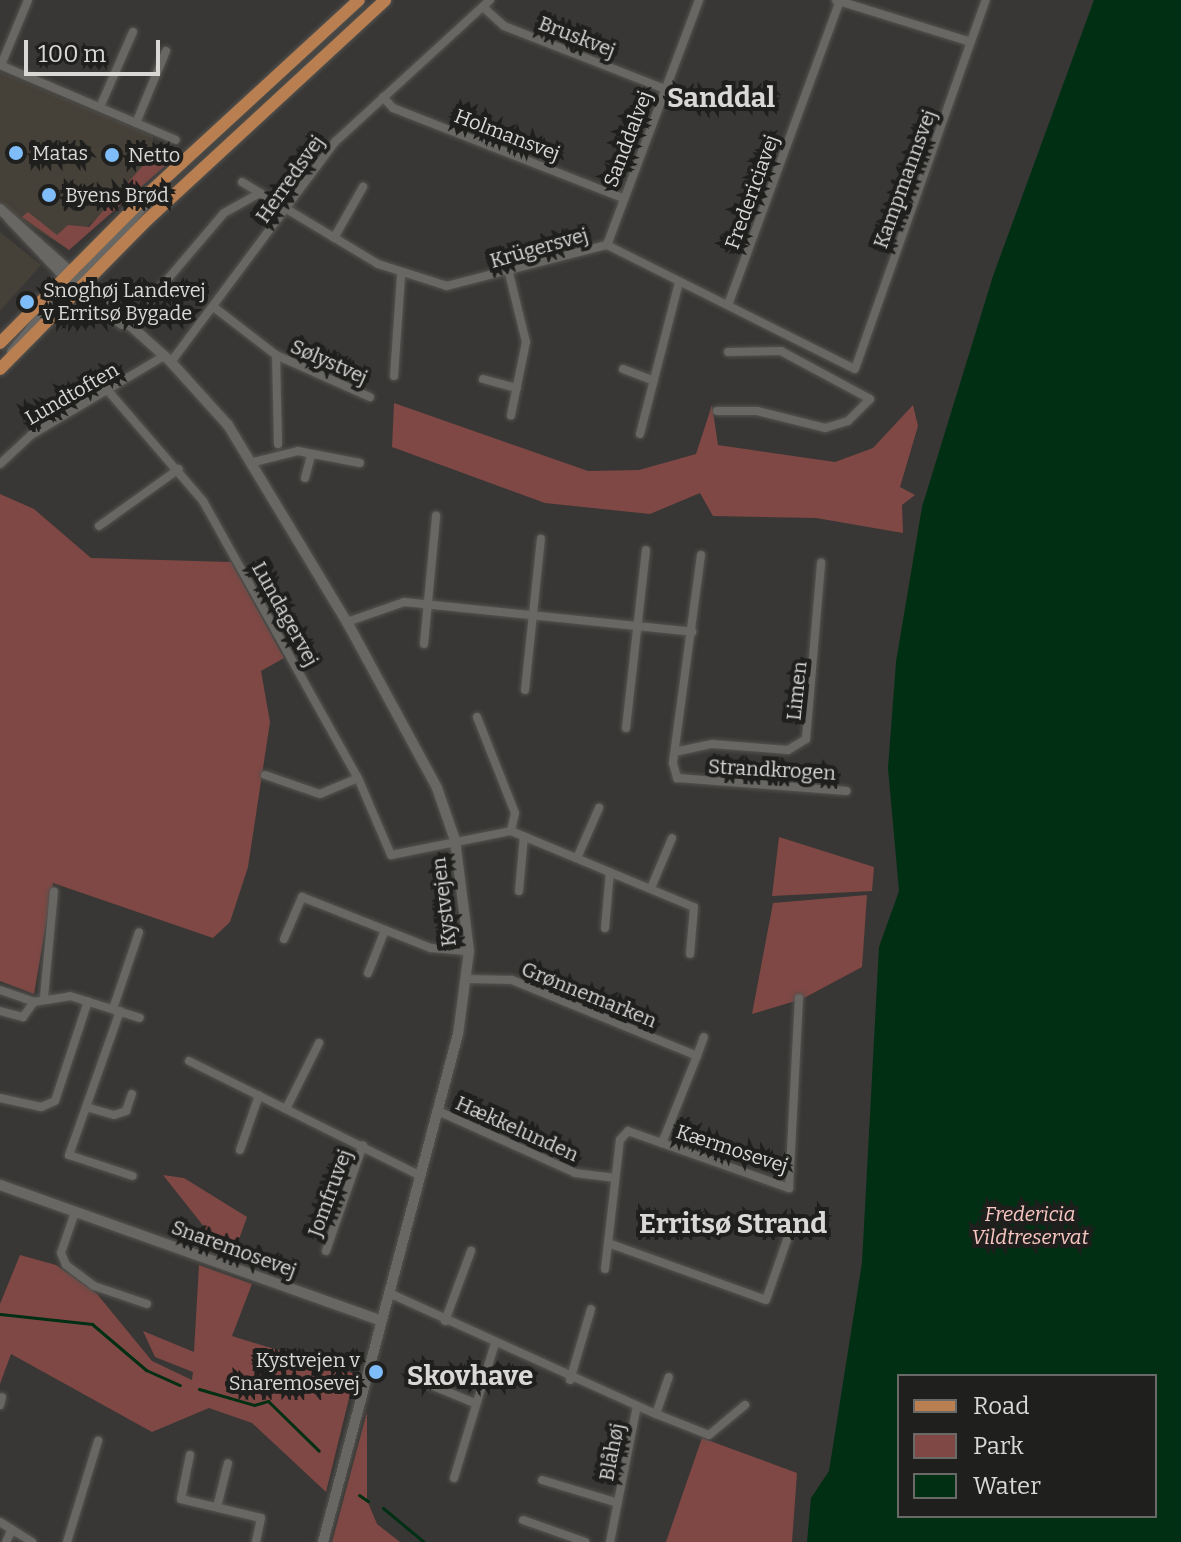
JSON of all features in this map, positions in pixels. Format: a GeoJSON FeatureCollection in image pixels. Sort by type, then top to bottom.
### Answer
{"type":"FeatureCollection","features":[{"type":"Feature","properties":{"kind":"main road"},"geometry":{"type":"LineString","coordinates":[[2,366],[163,180],[359,0]]}},
{"type":"Feature","properties":{"kind":"main road"},"geometry":{"type":"LineString","coordinates":[[0,343],[75,280],[385,0]]}},
{"type":"Feature","properties":{"kind":"street"},"geometry":{"type":"LineString","coordinates":[[28,0],[0,65],[176,140]]}},
{"type":"Feature","properties":{"kind":"street","name":"Sanddalvej"},"geometry":{"type":"LineString","coordinates":[[607,245],[699,0]]}},
{"type":"Feature","properties":{"kind":"street"},"geometry":{"type":"LineString","coordinates":[[838,0],[971,42]]}},
{"type":"Feature","properties":{"kind":"street","name":"Fredericiavej"},"geometry":{"type":"LineString","coordinates":[[728,305],[838,0]]}},
{"type":"Feature","properties":{"kind":"street","name":"Kampmannsvej"},"geometry":{"type":"LineString","coordinates":[[855,369],[986,0]]}},
{"type":"Feature","properties":{"kind":"street","name":"Bruskvej"},"geometry":{"type":"LineString","coordinates":[[486,3],[504,26],[665,89]]}},
{"type":"Feature","properties":{"kind":"street","name":"Herredsvej"},"geometry":{"type":"LineString","coordinates":[[168,359],[215,308],[289,211],[336,141],[486,3]]}},
{"type":"Feature","properties":{"kind":"street"},"geometry":{"type":"LineString","coordinates":[[100,107],[133,32]]}},
{"type":"Feature","properties":{"kind":"street"},"geometry":{"type":"LineString","coordinates":[[136,123],[166,51]]}},
{"type":"Feature","properties":{"kind":"street","name":"Holmansvej"},"geometry":{"type":"LineString","coordinates":[[383,97],[393,108],[623,198]]}},
{"type":"Feature","properties":{"kind":"street","name":"Krügersvej"},"geometry":{"type":"LineString","coordinates":[[242,182],[401,275],[447,286],[509,273],[607,245],[855,369]]}},
{"type":"Feature","properties":{"kind":"street"},"geometry":{"type":"LineString","coordinates":[[334,238],[363,187]]}},
{"type":"Feature","properties":{"kind":"street"},"geometry":{"type":"LineString","coordinates":[[150,300],[224,213],[260,193]]}},
{"type":"Feature","properties":{"kind":"street","name":"Kystvejen"},"geometry":{"type":"LineString","coordinates":[[4,212],[75,280],[168,359],[254,462],[347,622],[437,788],[455,840],[469,951],[467,979],[438,1111],[323,1542]]}},
{"type":"Feature","properties":{"kind":"street"},"geometry":{"type":"LineString","coordinates":[[509,273],[525,324],[511,415]]}},
{"type":"Feature","properties":{"kind":"street"},"geometry":{"type":"LineString","coordinates":[[394,376],[401,275]]}},
{"type":"Feature","properties":{"kind":"street"},"geometry":{"type":"LineString","coordinates":[[640,434],[679,282]]}},
{"type":"Feature","properties":{"kind":"street","name":"Sølystvej"},"geometry":{"type":"LineString","coordinates":[[215,308],[276,355],[370,397]]}},
{"type":"Feature","properties":{"kind":"street"},"geometry":{"type":"LineString","coordinates":[[781,351],[785,334]]}},
{"type":"Feature","properties":{"kind":"street"},"geometry":{"type":"LineString","coordinates":[[717,411],[825,428],[866,406],[868,392],[781,351],[728,352]]}},
{"type":"Feature","properties":{"kind":"street","name":"Sølystvej"},"geometry":{"type":"LineString","coordinates":[[276,355],[278,444]]}},
{"type":"Feature","properties":{"kind":"street","name":"Lundtoften"},"geometry":{"type":"LineString","coordinates":[[0,464],[31,435],[168,359]]}},
{"type":"Feature","properties":{"kind":"street"},"geometry":{"type":"LineString","coordinates":[[623,369],[654,381]]}},
{"type":"Feature","properties":{"kind":"street"},"geometry":{"type":"LineString","coordinates":[[483,379],[517,388]]}},
{"type":"Feature","properties":{"kind":"street","name":"Lundagervej"},"geometry":{"type":"LineString","coordinates":[[109,392],[179,469],[358,778],[391,855],[455,840]]}},
{"type":"Feature","properties":{"kind":"street"},"geometry":{"type":"LineString","coordinates":[[254,462],[271,453],[311,455],[360,463]]}},
{"type":"Feature","properties":{"kind":"street"},"geometry":{"type":"LineString","coordinates":[[305,478],[311,455]]}},
{"type":"Feature","properties":{"kind":"street"},"geometry":{"type":"LineString","coordinates":[[99,526],[179,469]]}},
{"type":"Feature","properties":{"kind":"street"},"geometry":{"type":"LineString","coordinates":[[424,644],[436,516]]}},
{"type":"Feature","properties":{"kind":"street"},"geometry":{"type":"LineString","coordinates":[[525,690],[541,539]]}},
{"type":"Feature","properties":{"kind":"street"},"geometry":{"type":"LineString","coordinates":[[626,728],[646,550]]}},
{"type":"Feature","properties":{"kind":"street"},"geometry":{"type":"LineString","coordinates":[[679,751],[701,555]]}},
{"type":"Feature","properties":{"kind":"street","name":"Limen"},"geometry":{"type":"LineString","coordinates":[[679,751],[712,744],[788,750],[806,739],[821,563]]}},
{"type":"Feature","properties":{"kind":"street"},"geometry":{"type":"LineString","coordinates":[[347,622],[391,602],[692,632]]}},
{"type":"Feature","properties":{"kind":"street"},"geometry":{"type":"LineString","coordinates":[[477,717],[515,813],[511,831]]}},
{"type":"Feature","properties":{"kind":"street","name":"Strandkrogen"},"geometry":{"type":"LineString","coordinates":[[679,751],[674,772],[685,780],[847,791]]}},
{"type":"Feature","properties":{"kind":"street"},"geometry":{"type":"LineString","coordinates":[[265,775],[320,794],[358,778]]}},
{"type":"Feature","properties":{"kind":"street"},"geometry":{"type":"LineString","coordinates":[[577,858],[599,808]]}},
{"type":"Feature","properties":{"kind":"street"},"geometry":{"type":"LineString","coordinates":[[455,840],[511,831],[694,907],[690,954]]}},
{"type":"Feature","properties":{"kind":"street"},"geometry":{"type":"LineString","coordinates":[[519,891],[524,836]]}},
{"type":"Feature","properties":{"kind":"street"},"geometry":{"type":"LineString","coordinates":[[651,888],[672,838]]}},
{"type":"Feature","properties":{"kind":"street"},"geometry":{"type":"LineString","coordinates":[[605,928],[610,872]]}},
{"type":"Feature","properties":{"kind":"street"},"geometry":{"type":"LineString","coordinates":[[44,997],[54,891]]}},
{"type":"Feature","properties":{"kind":"street"},"geometry":{"type":"LineString","coordinates":[[284,939],[302,897],[431,948],[469,951]]}},
{"type":"Feature","properties":{"kind":"street"},"geometry":{"type":"LineString","coordinates":[[368,973],[385,930]]}},
{"type":"Feature","properties":{"kind":"street"},"geometry":{"type":"LineString","coordinates":[[133,1176],[69,1155],[139,932]]}},
{"type":"Feature","properties":{"kind":"street","name":"Grønnemarken"},"geometry":{"type":"LineString","coordinates":[[467,979],[512,980],[697,1056]]}},
{"type":"Feature","properties":{"kind":"street"},"geometry":{"type":"LineString","coordinates":[[0,990],[34,1002]]}},
{"type":"Feature","properties":{"kind":"street"},"geometry":{"type":"LineString","coordinates":[[0,1011],[23,1017],[34,1002],[44,997],[88,1001],[140,1018]]}},
{"type":"Feature","properties":{"kind":"street","name":"Kærmosevej"},"geometry":{"type":"LineString","coordinates":[[614,1178],[624,1134],[662,1143],[789,1188],[799,998]]}},
{"type":"Feature","properties":{"kind":"street"},"geometry":{"type":"LineString","coordinates":[[0,1098],[41,1107],[55,1101],[88,1001]]}},
{"type":"Feature","properties":{"kind":"street"},"geometry":{"type":"LineString","coordinates":[[662,1143],[704,1037]]}},
{"type":"Feature","properties":{"kind":"street"},"geometry":{"type":"LineString","coordinates":[[286,1109],[319,1043]]}},
{"type":"Feature","properties":{"kind":"street","name":"Jomfruvej"},"geometry":{"type":"LineString","coordinates":[[189,1061],[421,1176]]}},
{"type":"Feature","properties":{"kind":"street"},"geometry":{"type":"LineString","coordinates":[[86,1107],[114,1115],[126,1111],[132,1094]]}},
{"type":"Feature","properties":{"kind":"street"},"geometry":{"type":"LineString","coordinates":[[240,1150],[259,1095]]}},
{"type":"Feature","properties":{"kind":"street","name":"Hækkelunden"},"geometry":{"type":"LineString","coordinates":[[438,1111],[575,1173],[614,1178]]}},
{"type":"Feature","properties":{"kind":"street","name":"Jomfruvej"},"geometry":{"type":"LineString","coordinates":[[326,1251],[363,1145]]}},
{"type":"Feature","properties":{"kind":"street"},"geometry":{"type":"LineString","coordinates":[[605,1269],[614,1178]]}},
{"type":"Feature","properties":{"kind":"street","name":"Snaremosevej"},"geometry":{"type":"LineString","coordinates":[[0,1185],[381,1321]]}},
{"type":"Feature","properties":{"kind":"street"},"geometry":{"type":"LineString","coordinates":[[75,1212],[61,1253],[66,1265],[94,1286],[147,1304]]}},
{"type":"Feature","properties":{"kind":"street"},"geometry":{"type":"LineString","coordinates":[[608,1243],[766,1300],[788,1237]]}},
{"type":"Feature","properties":{"kind":"street"},"geometry":{"type":"LineString","coordinates":[[445,1321],[471,1251]]}},
{"type":"Feature","properties":{"kind":"street","name":"Blåhøj"},"geometry":{"type":"LineString","coordinates":[[389,1293],[570,1380],[709,1435],[745,1405]]}},
{"type":"Feature","properties":{"kind":"street"},"geometry":{"type":"LineString","coordinates":[[570,1380],[591,1309]]}},
{"type":"Feature","properties":{"kind":"street"},"geometry":{"type":"LineString","coordinates":[[454,1478],[472,1402],[494,1346]]}},
{"type":"Feature","properties":{"kind":"street","name":"Blåhøj"},"geometry":{"type":"LineString","coordinates":[[656,1414],[669,1377]]}},
{"type":"Feature","properties":{"kind":"street"},"geometry":{"type":"LineString","coordinates":[[426,1383],[472,1402]]}},
{"type":"Feature","properties":{"kind":"street","name":"Blåhøj"},"geometry":{"type":"LineString","coordinates":[[610,1542],[637,1406]]}},
{"type":"Feature","properties":{"kind":"street"},"geometry":{"type":"LineString","coordinates":[[67,1542],[98,1441]]}},
{"type":"Feature","properties":{"kind":"street"},"geometry":{"type":"LineString","coordinates":[[190,1455],[181,1499],[261,1518],[256,1542]]}},
{"type":"Feature","properties":{"kind":"street"},"geometry":{"type":"LineString","coordinates":[[217,1507],[228,1463]]}},
{"type":"Feature","properties":{"kind":"street","name":"Blåhøj"},"geometry":{"type":"LineString","coordinates":[[542,1480],[618,1503]]}},
{"type":"Feature","properties":{"kind":"street"},"geometry":{"type":"LineString","coordinates":[[523,1520],[565,1540],[585,1542]]}},
{"type":"Feature","properties":{"kind":"street"},"geometry":{"type":"LineString","coordinates":[[0,1522],[32,1542]]}},
{"type":"Feature","properties":{"kind":"street"},"geometry":{"type":"LineString","coordinates":[[6,1542],[12,1529]]}},
{"type":"Feature","properties":{"kind":"shaded area"},"geometry":{"type":"Polygon","coordinates":[[[0,72],[153,136],[151,174],[63,246],[0,208],[0,72]]]}},
{"type":"Feature","properties":{"kind":"shaded area"},"geometry":{"type":"Polygon","coordinates":[[[0,232],[41,265],[0,311],[0,232]]]}},
{"type":"Feature","properties":{"kind":"green space"},"geometry":{"type":"Polygon","coordinates":[[[153,154],[165,166],[69,250],[22,217],[28,212],[57,235],[68,225],[89,227],[153,154]]]}},
{"type":"Feature","properties":{"kind":"green space"},"geometry":{"type":"Polygon","coordinates":[[[394,403],[588,471],[639,470],[696,454],[712,405],[718,445],[835,462],[873,448],[913,405],[918,426],[900,487],[915,495],[902,505],[903,533],[816,518],[713,516],[700,493],[650,514],[545,503],[392,447],[394,403]]]}},
{"type":"Feature","properties":{"kind":"green space"},"geometry":{"type":"Polygon","coordinates":[[[0,494],[34,509],[91,558],[231,562],[284,658],[261,671],[270,722],[248,867],[230,922],[213,938],[53,883],[34,994],[0,981],[0,494]]]}},
{"type":"Feature","properties":{"kind":"green space"},"geometry":{"type":"Polygon","coordinates":[[[779,837],[874,867],[872,891],[772,896],[779,837]]]}},
{"type":"Feature","properties":{"kind":"green space"},"geometry":{"type":"Polygon","coordinates":[[[867,895],[862,967],[802,999],[752,1014],[773,903],[867,895]]]}},
{"type":"Feature","properties":{"kind":"green space"},"geometry":{"type":"Polygon","coordinates":[[[163,1175],[184,1178],[247,1217],[232,1259],[206,1249],[205,1228],[163,1175]]]}},
{"type":"Feature","properties":{"kind":"green space"},"geometry":{"type":"Polygon","coordinates":[[[20,1255],[56,1265],[97,1294],[152,1361],[192,1380],[193,1372],[155,1357],[143,1331],[194,1352],[199,1265],[252,1284],[232,1336],[355,1374],[326,1492],[252,1423],[209,1408],[152,1432],[11,1354],[0,1384],[0,1304],[20,1255]]]}},
{"type":"Feature","properties":{"kind":"green space"},"geometry":{"type":"Polygon","coordinates":[[[367,1412],[367,1500],[377,1524],[400,1542],[332,1542],[367,1412]]]}},
{"type":"Feature","properties":{"kind":"green space"},"geometry":{"type":"Polygon","coordinates":[[[702,1438],[797,1473],[792,1542],[666,1542],[702,1438]]]}},
{"type":"Feature","properties":{"kind":"water","name":"Fredericia Vildtreservat"},"geometry":{"type":"Polygon","coordinates":[[[1094,0],[1181,0],[1181,1542],[807,1542],[811,1498],[829,1471],[862,1263],[879,947],[899,891],[888,768],[896,662],[922,507],[993,276],[1094,0]]]}},
{"type":"Feature","properties":{"kind":"waterway"},"geometry":{"type":"LineString","coordinates":[[0,1314],[92,1324],[146,1370],[180,1385]]}},
{"type":"Feature","properties":{"kind":"waterway"},"geometry":{"type":"LineString","coordinates":[[199,1389],[254,1405],[268,1401],[319,1451]]}},
{"type":"Feature","properties":{"kind":"waterway"},"geometry":{"type":"LineString","coordinates":[[359,1495],[368,1501]]}},
{"type":"Feature","properties":{"kind":"waterway"},"geometry":{"type":"LineString","coordinates":[[383,1508],[424,1542]]}},
{"type":"Feature","properties":{"kind":"place","name":"Matas"},"geometry":{"type":"Point","coordinates":[16,153]}},
{"type":"Feature","properties":{"kind":"place","name":"Netto"},"geometry":{"type":"Point","coordinates":[112,155]}},
{"type":"Feature","properties":{"kind":"place","name":"Byens Brød"},"geometry":{"type":"Point","coordinates":[49,195]}},
{"type":"Feature","properties":{"kind":"place","name":"Snoghøj Landevej v Erritsø Bygade"},"geometry":{"type":"Point","coordinates":[27,302]}},
{"type":"Feature","properties":{"kind":"place","name":"Kystvejen v Snaremosevej"},"geometry":{"type":"Point","coordinates":[376,1372]}},
{"type":"Feature","properties":{"kind":"district","name":"Sanddal"},"geometry":{"type":"Point","coordinates":[721,98]}},
{"type":"Feature","properties":{"kind":"district","name":"Erritsø Strand"},"geometry":{"type":"Point","coordinates":[733,1224]}},
{"type":"Feature","properties":{"kind":"district","name":"Skovhave"},"geometry":{"type":"Point","coordinates":[470,1376]}}]}
